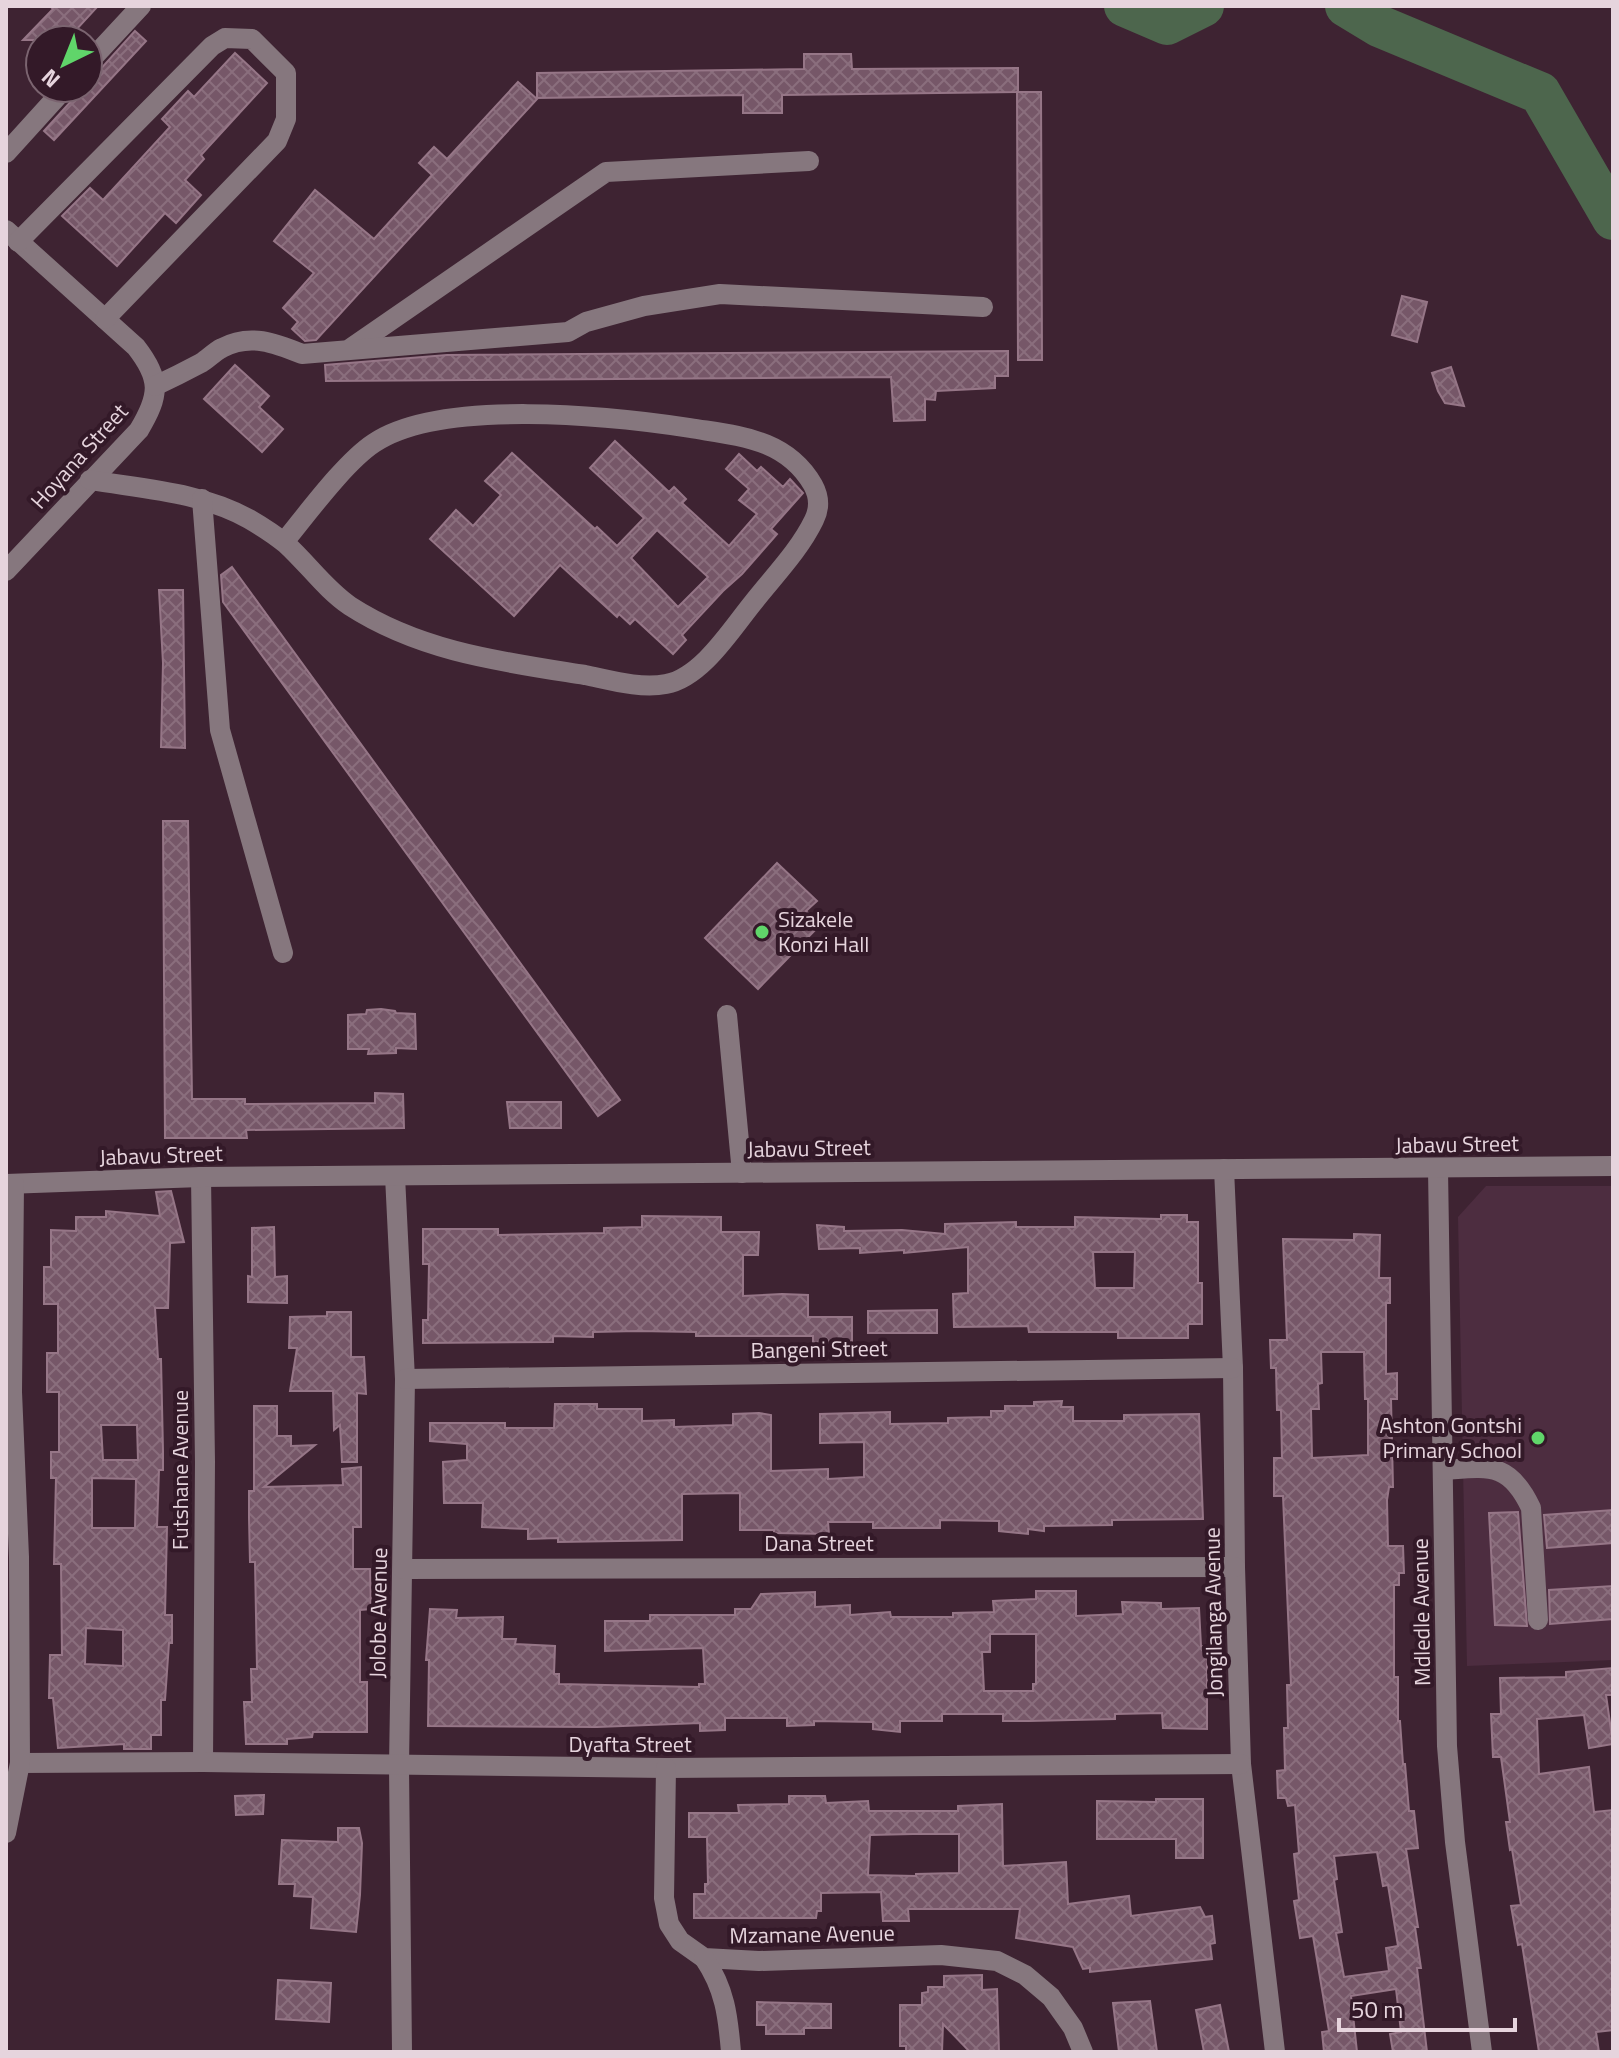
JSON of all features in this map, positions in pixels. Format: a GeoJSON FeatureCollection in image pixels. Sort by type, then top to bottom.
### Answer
{"type":"FeatureCollection","features":[{"type":"Feature","properties":{"kind":"street"},"geometry":{"type":"LineString","coordinates":[[104,46],[141,6]]}},
{"type":"Feature","properties":{"kind":"street"},"geometry":{"type":"LineString","coordinates":[[105,319],[277,141],[286,119],[286,73],[252,39],[225,38],[212,46],[12,236],[136,347],[151,367],[155,386],[203,362],[221,348],[245,340],[277,344],[302,354],[568,332],[586,322],[644,306],[720,294],[983,307]]}},
{"type":"Feature","properties":{"kind":"street"},"geometry":{"type":"LineString","coordinates":[[6,153],[50,104]]}},
{"type":"Feature","properties":{"kind":"street"},"geometry":{"type":"LineString","coordinates":[[347,350],[606,172],[809,161]]}},
{"type":"Feature","properties":{"kind":"street","name":"Hoyana Street"},"geometry":{"type":"LineString","coordinates":[[6,571],[139,430],[153,406],[155,386]]}},
{"type":"Feature","properties":{"kind":"street"},"geometry":{"type":"LineString","coordinates":[[90,480],[202,499],[247,518],[284,542],[347,604],[387,628],[461,655],[638,684],[668,684],[689,674],[708,658],[795,550],[819,506],[817,492],[806,472],[773,445],[623,418],[535,415],[457,418],[413,424],[371,445],[284,542]]}},
{"type":"Feature","properties":{"kind":"street"},"geometry":{"type":"LineString","coordinates":[[202,499],[220,730],[283,953]]}},
{"type":"Feature","properties":{"kind":"street"},"geometry":{"type":"LineString","coordinates":[[727,1015],[742,1173]]}},
{"type":"Feature","properties":{"kind":"street","name":"Jabavu Street"},"geometry":{"type":"LineString","coordinates":[[10,1184],[201,1177],[1613,1166]]}},
{"type":"Feature","properties":{"kind":"street","name":"Jongilanga Avenue"},"geometry":{"type":"LineString","coordinates":[[1224,1169],[1233,1368],[1241,1764],[1275,2052]]}},
{"type":"Feature","properties":{"kind":"street","name":"Mdledle Avenue"},"geometry":{"type":"LineString","coordinates":[[1438,1169],[1447,1746],[1455,1842],[1482,2052]]}},
{"type":"Feature","properties":{"kind":"street","name":"Jolobe Avenue"},"geometry":{"type":"LineString","coordinates":[[395,1176],[405,1379],[399,1766],[402,2052]]}},
{"type":"Feature","properties":{"kind":"street","name":"Futshane Avenue"},"geometry":{"type":"LineString","coordinates":[[201,1177],[205,1462],[203,1762]]}},
{"type":"Feature","properties":{"kind":"street"},"geometry":{"type":"LineString","coordinates":[[6,1833],[20,1763],[19,1557],[9,1392],[10,1184]]}},
{"type":"Feature","properties":{"kind":"street","name":"Bangeni Street"},"geometry":{"type":"LineString","coordinates":[[405,1379],[1233,1368]]}},
{"type":"Feature","properties":{"kind":"street"},"geometry":{"type":"LineString","coordinates":[[1443,1470],[1488,1467],[1503,1471],[1524,1493],[1531,1508],[1538,1620]]}},
{"type":"Feature","properties":{"kind":"street","name":"Dana Street"},"geometry":{"type":"LineString","coordinates":[[403,1569],[1235,1567]]}},
{"type":"Feature","properties":{"kind":"street","name":"Dyafta Street"},"geometry":{"type":"LineString","coordinates":[[20,1763],[203,1762],[666,1768],[1241,1764]]}},
{"type":"Feature","properties":{"kind":"street","name":"Mzamane Avenue"},"geometry":{"type":"LineString","coordinates":[[666,1768],[664,1898],[669,1924],[680,1941],[704,1958],[759,1961],[941,1955],[997,1961],[1025,1975],[1051,1997],[1073,2028],[1083,2052]]}},
{"type":"Feature","properties":{"kind":"street"},"geometry":{"type":"LineString","coordinates":[[704,1958],[724,1996],[731,2052]]}},
{"type":"Feature","properties":{"kind":"shaded area","name":"Ashton Gontshi Primary School"},"geometry":{"type":"Polygon","coordinates":[[[1486,1186],[1613,1186],[1613,1660],[1467,1666],[1458,1217],[1486,1186]]]}},
{"type":"Feature","properties":{"kind":"building"},"geometry":{"type":"Polygon","coordinates":[[[50,6],[98,6],[82,24],[38,24],[53,9],[50,6]]]}},
{"type":"Feature","properties":{"kind":"building"},"geometry":{"type":"Polygon","coordinates":[[[135,31],[146,41],[104,86],[104,65],[135,31]]]}},
{"type":"Feature","properties":{"kind":"building"},"geometry":{"type":"Polygon","coordinates":[[[235,53],[267,83],[201,155],[204,159],[185,180],[201,195],[176,223],[165,213],[117,266],[62,216],[90,188],[103,200],[170,127],[162,119],[188,91],[194,97],[235,53]]]}},
{"type":"Feature","properties":{"kind":"building"},"geometry":{"type":"Polygon","coordinates":[[[804,54],[851,54],[852,69],[1018,68],[1018,92],[782,95],[782,113],[743,113],[743,95],[537,98],[537,73],[804,69],[804,54]]]}},
{"type":"Feature","properties":{"kind":"building"},"geometry":{"type":"Polygon","coordinates":[[[518,82],[537,99],[316,340],[305,341],[292,329],[298,322],[283,308],[314,273],[274,241],[315,190],[374,239],[432,175],[419,163],[434,147],[447,159],[518,82]]]}},
{"type":"Feature","properties":{"kind":"building"},"geometry":{"type":"Polygon","coordinates":[[[1017,92],[1041,92],[1042,360],[1018,360],[1017,92]]]}},
{"type":"Feature","properties":{"kind":"building"},"geometry":{"type":"Polygon","coordinates":[[[69,104],[87,104],[54,140],[44,131],[69,104]]]}},
{"type":"Feature","properties":{"kind":"building"},"geometry":{"type":"Polygon","coordinates":[[[1402,296],[1427,302],[1417,342],[1392,335],[1402,296]]]}},
{"type":"Feature","properties":{"kind":"building"},"geometry":{"type":"Polygon","coordinates":[[[1008,351],[1008,376],[995,376],[995,388],[936,391],[935,400],[925,399],[925,420],[894,421],[891,377],[326,381],[325,365],[447,355],[1008,351]]]}},
{"type":"Feature","properties":{"kind":"building"},"geometry":{"type":"Polygon","coordinates":[[[235,365],[269,396],[259,407],[283,429],[262,452],[204,399],[235,365]]]}},
{"type":"Feature","properties":{"kind":"building"},"geometry":{"type":"Polygon","coordinates":[[[1451,367],[1464,406],[1445,403],[1432,373],[1451,367]]]}},
{"type":"Feature","properties":{"kind":"building"},"geometry":{"type":"Polygon","coordinates":[[[615,441],[669,492],[674,487],[686,499],[682,503],[729,546],[757,514],[739,500],[749,489],[726,469],[739,454],[757,471],[761,467],[783,487],[790,479],[803,493],[771,529],[777,534],[682,635],[686,640],[673,654],[635,619],[630,624],[619,614],[617,617],[560,565],[514,616],[430,539],[456,510],[473,526],[501,495],[485,481],[512,453],[617,546],[644,518],[590,468],[615,441]],[[657,530],[631,558],[678,607],[708,577],[657,530]]]}},
{"type":"Feature","properties":{"kind":"building"},"geometry":{"type":"Polygon","coordinates":[[[232,567],[620,1100],[598,1116],[223,602],[221,575],[232,567]]]}},
{"type":"Feature","properties":{"kind":"building"},"geometry":{"type":"Polygon","coordinates":[[[159,590],[183,590],[185,748],[161,747],[163,663],[159,590]]]}},
{"type":"Feature","properties":{"kind":"building"},"geometry":{"type":"Polygon","coordinates":[[[163,821],[188,821],[192,1099],[245,1099],[245,1104],[375,1103],[375,1093],[403,1094],[404,1128],[246,1130],[247,1138],[165,1138],[163,821]]]}},
{"type":"Feature","properties":{"kind":"building","name":"Sizakele Konzi Hall"},"geometry":{"type":"Polygon","coordinates":[[[777,863],[817,901],[806,911],[820,925],[758,989],[705,938],[777,863]]]}},
{"type":"Feature","properties":{"kind":"building"},"geometry":{"type":"Polygon","coordinates":[[[381,1009],[415,1014],[416,1049],[396,1048],[396,1053],[368,1054],[369,1049],[348,1049],[348,1015],[381,1009]]]}},
{"type":"Feature","properties":{"kind":"building"},"geometry":{"type":"Polygon","coordinates":[[[507,1102],[561,1102],[561,1128],[510,1128],[507,1102]]]}},
{"type":"Feature","properties":{"kind":"building"},"geometry":{"type":"Polygon","coordinates":[[[171,1191],[184,1242],[170,1243],[168,1308],[155,1308],[158,1359],[161,1359],[163,1451],[163,1470],[159,1470],[157,1527],[167,1527],[165,1615],[172,1615],[165,1700],[161,1700],[161,1735],[151,1735],[151,1749],[124,1749],[124,1744],[58,1748],[53,1698],[49,1698],[50,1655],[62,1655],[61,1564],[54,1564],[56,1478],[51,1478],[51,1452],[59,1452],[59,1392],[47,1392],[47,1353],[58,1353],[58,1304],[44,1304],[44,1267],[51,1267],[51,1230],[76,1231],[76,1217],[106,1217],[106,1211],[160,1216],[156,1192],[171,1191]],[[101,1425],[103,1460],[138,1460],[137,1425],[101,1425]],[[92,1478],[92,1528],[135,1528],[136,1479],[92,1478]],[[86,1628],[85,1664],[123,1666],[123,1630],[86,1628]]]}},
{"type":"Feature","properties":{"kind":"building"},"geometry":{"type":"Polygon","coordinates":[[[1161,1215],[1187,1215],[1187,1222],[1198,1222],[1202,1324],[1188,1324],[1188,1338],[1118,1338],[1118,1332],[1029,1332],[1028,1326],[954,1327],[953,1294],[968,1293],[968,1247],[904,1253],[904,1250],[860,1253],[860,1248],[819,1249],[817,1225],[844,1227],[844,1231],[902,1230],[945,1234],[945,1224],[1016,1222],[1016,1227],[1075,1227],[1075,1217],[1161,1219],[1161,1215]],[[1093,1252],[1095,1288],[1134,1288],[1135,1252],[1093,1252]]]}},
{"type":"Feature","properties":{"kind":"building"},"geometry":{"type":"Polygon","coordinates":[[[642,1216],[721,1217],[721,1232],[759,1232],[758,1255],[743,1255],[743,1296],[808,1295],[808,1317],[852,1317],[852,1345],[813,1346],[813,1336],[696,1336],[696,1332],[637,1331],[593,1332],[593,1337],[553,1336],[553,1342],[423,1343],[423,1320],[428,1320],[429,1264],[423,1264],[423,1229],[498,1229],[498,1235],[604,1233],[604,1228],[642,1227],[642,1216]]]}},
{"type":"Feature","properties":{"kind":"building"},"geometry":{"type":"Polygon","coordinates":[[[274,1227],[275,1277],[287,1276],[287,1303],[248,1302],[248,1276],[252,1277],[252,1228],[274,1227]]]}},
{"type":"Feature","properties":{"kind":"building"},"geometry":{"type":"Polygon","coordinates":[[[1354,1234],[1380,1235],[1379,1278],[1390,1278],[1390,1303],[1386,1303],[1386,1374],[1397,1373],[1397,1399],[1391,1399],[1393,1487],[1389,1487],[1387,1500],[1388,1546],[1403,1546],[1404,1573],[1399,1573],[1399,1585],[1394,1585],[1394,1677],[1398,1677],[1398,1721],[1403,1764],[1409,1811],[1414,1811],[1418,1848],[1406,1849],[1418,1927],[1415,1927],[1421,1968],[1417,1968],[1427,2052],[1393,2052],[1390,2034],[1401,2032],[1396,1989],[1351,1996],[1357,2052],[1324,2052],[1322,2032],[1329,2031],[1313,1936],[1300,1938],[1294,1901],[1299,1900],[1294,1854],[1299,1853],[1295,1805],[1288,1806],[1286,1798],[1278,1798],[1277,1771],[1285,1770],[1287,1685],[1291,1685],[1283,1496],[1274,1496],[1274,1458],[1282,1458],[1281,1410],[1277,1410],[1276,1368],[1271,1368],[1270,1340],[1287,1340],[1283,1239],[1354,1240],[1354,1234]],[[1321,1352],[1319,1409],[1311,1409],[1312,1458],[1368,1455],[1364,1352],[1321,1352]],[[1377,1852],[1334,1856],[1337,1879],[1334,1880],[1342,1932],[1336,1933],[1344,1977],[1389,1971],[1386,1948],[1398,1946],[1388,1885],[1383,1886],[1377,1852]]]}},
{"type":"Feature","properties":{"kind":"building"},"geometry":{"type":"Polygon","coordinates":[[[937,1310],[937,1333],[868,1333],[868,1311],[937,1310]]]}},
{"type":"Feature","properties":{"kind":"building"},"geometry":{"type":"Polygon","coordinates":[[[327,1312],[351,1312],[351,1357],[364,1357],[366,1394],[357,1393],[357,1462],[342,1462],[340,1425],[334,1430],[333,1391],[290,1391],[297,1348],[289,1348],[290,1317],[327,1316],[327,1312]]]}},
{"type":"Feature","properties":{"kind":"building"},"geometry":{"type":"Polygon","coordinates":[[[1062,1401],[1061,1407],[1073,1407],[1073,1421],[1124,1421],[1124,1415],[1199,1414],[1203,1519],[1112,1520],[1112,1525],[1044,1526],[1044,1531],[1028,1529],[1028,1534],[999,1531],[999,1521],[940,1520],[940,1528],[873,1528],[873,1522],[828,1522],[829,1534],[774,1533],[774,1530],[740,1530],[740,1493],[682,1494],[682,1540],[558,1542],[558,1538],[528,1539],[528,1529],[482,1527],[483,1503],[444,1503],[443,1462],[467,1460],[467,1444],[430,1441],[430,1423],[505,1423],[505,1428],[554,1428],[555,1404],[597,1404],[597,1409],[642,1409],[642,1421],[674,1420],[674,1427],[733,1425],[733,1414],[759,1413],[771,1415],[771,1471],[828,1469],[828,1479],[864,1477],[864,1442],[820,1443],[820,1414],[890,1412],[890,1424],[948,1423],[948,1418],[991,1417],[991,1411],[1005,1411],[1005,1406],[1034,1406],[1034,1402],[1062,1401]]]}},
{"type":"Feature","properties":{"kind":"building"},"geometry":{"type":"Polygon","coordinates":[[[254,1406],[277,1406],[277,1436],[291,1436],[291,1446],[315,1445],[264,1487],[343,1485],[342,1469],[361,1467],[361,1527],[353,1527],[353,1569],[370,1569],[371,1609],[360,1610],[360,1682],[367,1682],[367,1732],[313,1732],[312,1737],[287,1739],[287,1744],[246,1744],[244,1702],[252,1702],[251,1669],[257,1669],[255,1562],[250,1562],[249,1518],[249,1491],[254,1491],[254,1406]]]}},
{"type":"Feature","properties":{"kind":"building"},"geometry":{"type":"Polygon","coordinates":[[[1613,1510],[1613,1543],[1547,1548],[1544,1515],[1613,1510]]]}},
{"type":"Feature","properties":{"kind":"building"},"geometry":{"type":"Polygon","coordinates":[[[1518,1512],[1527,1626],[1495,1625],[1489,1513],[1518,1512]]]}},
{"type":"Feature","properties":{"kind":"building"},"geometry":{"type":"Polygon","coordinates":[[[1613,1586],[1613,1619],[1550,1624],[1549,1590],[1613,1586]]]}},
{"type":"Feature","properties":{"kind":"building"},"geometry":{"type":"Polygon","coordinates":[[[1036,1591],[1076,1591],[1076,1616],[1123,1614],[1122,1602],[1161,1603],[1161,1609],[1199,1608],[1201,1646],[1207,1646],[1207,1729],[1163,1728],[1162,1713],[1115,1714],[1115,1719],[1029,1721],[1003,1721],[1003,1714],[942,1714],[942,1721],[900,1721],[900,1732],[873,1729],[873,1722],[814,1721],[814,1725],[787,1726],[787,1718],[725,1718],[725,1730],[700,1731],[700,1723],[597,1727],[428,1726],[429,1660],[426,1660],[430,1609],[457,1610],[456,1618],[503,1617],[502,1639],[516,1639],[515,1644],[555,1646],[554,1674],[559,1674],[559,1684],[699,1687],[699,1684],[705,1684],[703,1648],[605,1651],[605,1621],[650,1621],[650,1615],[735,1615],[735,1609],[751,1609],[761,1594],[815,1592],[815,1607],[850,1605],[850,1615],[890,1612],[891,1617],[953,1617],[953,1613],[994,1612],[993,1601],[1036,1599],[1036,1591]],[[990,1634],[990,1652],[982,1652],[984,1691],[1033,1691],[1033,1684],[1036,1684],[1036,1634],[990,1634]]]}},
{"type":"Feature","properties":{"kind":"building"},"geometry":{"type":"Polygon","coordinates":[[[1613,1668],[1613,1695],[1606,1695],[1613,1744],[1589,1748],[1584,1715],[1537,1719],[1539,1774],[1589,1767],[1594,1812],[1613,1810],[1613,2030],[1596,2032],[1599,2052],[1539,2052],[1522,1944],[1518,1945],[1511,1906],[1521,1905],[1506,1822],[1510,1822],[1501,1757],[1493,1757],[1491,1714],[1501,1714],[1500,1678],[1566,1677],[1566,1672],[1613,1668]]]}},
{"type":"Feature","properties":{"kind":"building"},"geometry":{"type":"Polygon","coordinates":[[[264,1795],[263,1814],[236,1815],[235,1796],[264,1795]]]}},
{"type":"Feature","properties":{"kind":"building"},"geometry":{"type":"Polygon","coordinates":[[[789,1796],[825,1796],[826,1803],[868,1801],[869,1811],[958,1811],[958,1806],[1002,1804],[1003,1866],[1066,1862],[1068,1904],[1129,1896],[1131,1916],[1200,1907],[1205,1917],[1212,1916],[1215,1943],[1210,1944],[1212,1959],[1090,1972],[1090,1968],[1083,1969],[1073,1947],[1016,1938],[1020,1909],[908,1909],[909,1921],[883,1921],[881,1892],[821,1893],[821,1911],[817,1911],[816,1918],[694,1918],[694,1894],[705,1894],[705,1884],[708,1884],[707,1837],[689,1837],[689,1813],[739,1813],[738,1805],[789,1804],[789,1796]],[[959,1834],[870,1835],[868,1875],[959,1873],[959,1834]]]}},
{"type":"Feature","properties":{"kind":"building"},"geometry":{"type":"Polygon","coordinates":[[[1156,1799],[1203,1799],[1203,1858],[1176,1858],[1176,1839],[1097,1839],[1097,1801],[1156,1802],[1156,1799]]]}},
{"type":"Feature","properties":{"kind":"building"},"geometry":{"type":"Polygon","coordinates":[[[338,1828],[359,1828],[362,1843],[356,1932],[311,1928],[313,1897],[294,1896],[295,1884],[279,1884],[282,1840],[338,1842],[338,1828]]]}},
{"type":"Feature","properties":{"kind":"building"},"geometry":{"type":"Polygon","coordinates":[[[982,1975],[982,1990],[997,1989],[999,2052],[970,2052],[943,2024],[942,2052],[906,2051],[906,2046],[900,2046],[900,2005],[922,2005],[922,1993],[928,1992],[928,1987],[944,1987],[944,1976],[982,1975]]]}},
{"type":"Feature","properties":{"kind":"building"},"geometry":{"type":"Polygon","coordinates":[[[278,1980],[331,1983],[329,2022],[276,2019],[278,1980]]]}},
{"type":"Feature","properties":{"kind":"building"},"geometry":{"type":"Polygon","coordinates":[[[1150,2001],[1157,2052],[1119,2052],[1113,2003],[1150,2001]]]}},
{"type":"Feature","properties":{"kind":"building"},"geometry":{"type":"Polygon","coordinates":[[[757,2002],[831,2004],[831,2028],[804,2028],[804,2034],[766,2034],[766,2025],[757,2025],[757,2002]]]}},
{"type":"Feature","properties":{"kind":"building"},"geometry":{"type":"Polygon","coordinates":[[[1220,2005],[1229,2052],[1204,2052],[1196,2010],[1220,2005]]]}},
{"type":"Feature","properties":{"kind":"waterway"},"geometry":{"type":"LineString","coordinates":[[1125,6],[1167,24],[1203,6]]}},
{"type":"Feature","properties":{"kind":"waterway"},"geometry":{"type":"LineString","coordinates":[[1346,6],[1379,26],[1540,93],[1613,219]]}},
{"type":"Feature","properties":{"kind":"place","name":"Sizakele Konzi Hall"},"geometry":{"type":"Point","coordinates":[762,932]}},
{"type":"Feature","properties":{"kind":"place","name":"Ashton Gontshi Primary School"},"geometry":{"type":"Point","coordinates":[1538,1438]}}]}
